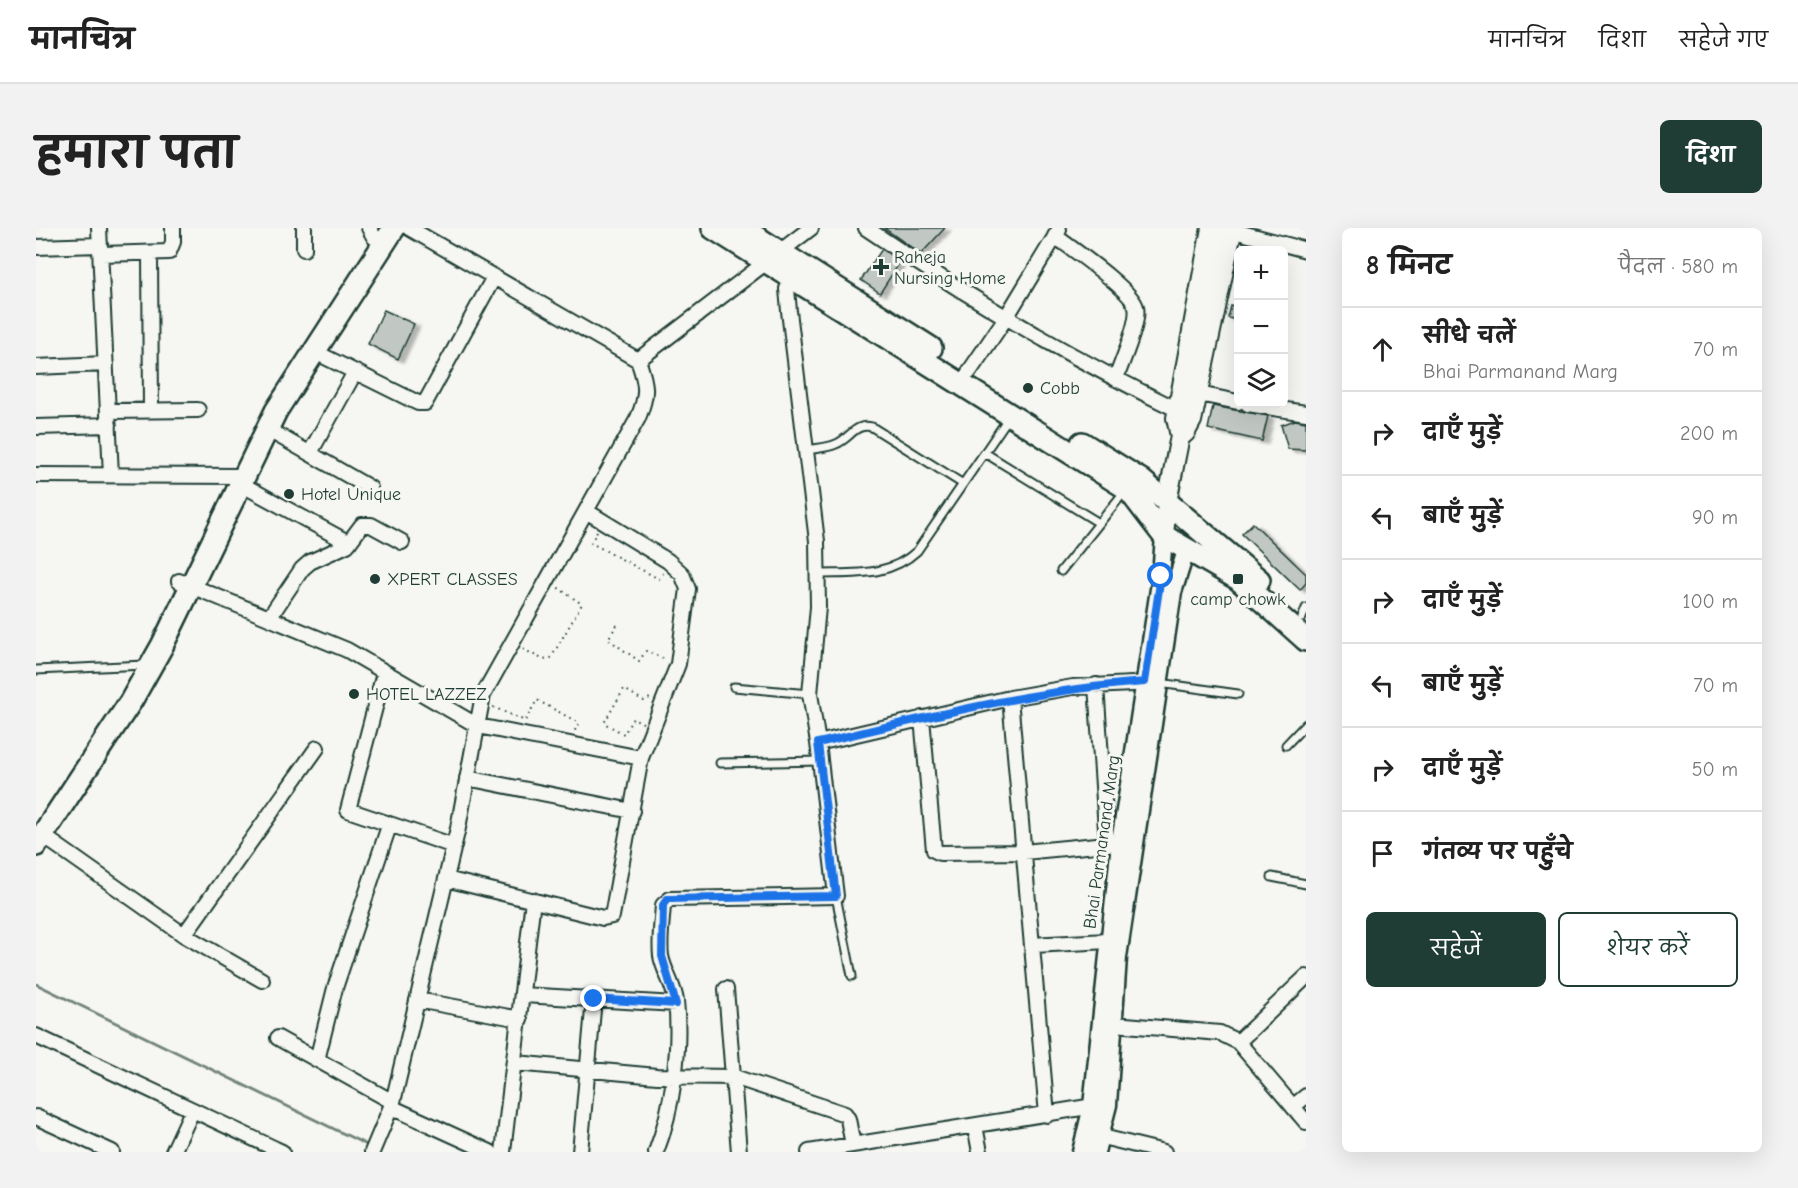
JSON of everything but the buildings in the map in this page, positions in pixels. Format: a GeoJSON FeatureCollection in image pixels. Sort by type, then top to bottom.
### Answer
{"type":"FeatureCollection","features":[{"type":"Feature","properties":{"kind":"main road"},"geometry":{"type":"LineString","coordinates":[[38,833],[144,665],[238,478],[394,228]]}},
{"type":"Feature","properties":{"kind":"main road"},"geometry":{"type":"LineString","coordinates":[[713,228],[773,257],[1127,489],[1164,536],[1186,551],[1239,579],[1306,640]]}},
{"type":"Feature","properties":{"kind":"main road"},"geometry":{"type":"LineString","coordinates":[[742,228],[773,257]]}},
{"type":"Feature","properties":{"kind":"main road"},"geometry":{"type":"LineString","coordinates":[[1164,536],[1167,502],[1179,441],[1230,229]]}},
{"type":"Feature","properties":{"kind":"main road"},"geometry":{"type":"LineString","coordinates":[[238,478],[270,398],[374,231]]}},
{"type":"Feature","properties":{"kind":"main road"},"geometry":{"type":"LineString","coordinates":[[795,271],[969,372],[1141,480],[1305,616]]}},
{"type":"Feature","properties":{"kind":"street"},"geometry":{"type":"LineString","coordinates":[[99,228],[111,475]]}},
{"type":"Feature","properties":{"kind":"street"},"geometry":{"type":"LineString","coordinates":[[36,247],[100,249],[150,254],[169,252],[172,248],[172,228]]}},
{"type":"Feature","properties":{"kind":"street"},"geometry":{"type":"LineString","coordinates":[[304,228],[304,249]]}},
{"type":"Feature","properties":{"kind":"street"},"geometry":{"type":"LineString","coordinates":[[372,1152],[392,1105],[454,846],[483,694],[638,418],[646,398],[645,380],[638,360],[409,228]]}},
{"type":"Feature","properties":{"kind":"street"},"geometry":{"type":"LineString","coordinates":[[638,360],[811,228]]}},
{"type":"Feature","properties":{"kind":"street"},"geometry":{"type":"LineString","coordinates":[[866,228],[915,261],[1007,316],[1116,379],[1176,409]]}},
{"type":"Feature","properties":{"kind":"street"},"geometry":{"type":"LineString","coordinates":[[1209,228],[1176,409],[1174,426],[1179,441],[1191,428],[1230,229],[1306,250]]}},
{"type":"Feature","properties":{"kind":"street"},"geometry":{"type":"LineString","coordinates":[[969,372],[1007,316],[1058,232],[1128,293],[1137,308],[1136,321],[1116,379]]}},
{"type":"Feature","properties":{"kind":"street"},"geometry":{"type":"LineString","coordinates":[[150,254],[151,410]]}},
{"type":"Feature","properties":{"kind":"street"},"geometry":{"type":"LineString","coordinates":[[656,1152],[664,1130],[674,1076],[676,1004],[662,956],[663,905],[667,899],[836,896],[810,694],[819,574],[807,450],[787,289],[795,271]]}},
{"type":"Feature","properties":{"kind":"street"},"geometry":{"type":"LineString","coordinates":[[315,352],[418,403],[425,404],[494,277]]}},
{"type":"Feature","properties":{"kind":"street"},"geometry":{"type":"LineString","coordinates":[[36,367],[106,364]]}},
{"type":"Feature","properties":{"kind":"street"},"geometry":{"type":"LineString","coordinates":[[309,453],[355,372]]}},
{"type":"Feature","properties":{"kind":"street"},"geometry":{"type":"LineString","coordinates":[[1199,394],[1234,401]]}},
{"type":"Feature","properties":{"kind":"street"},"geometry":{"type":"LineString","coordinates":[[1274,408],[1306,413]]}},
{"type":"Feature","properties":{"kind":"street"},"geometry":{"type":"LineString","coordinates":[[36,427],[151,410],[198,410]]}},
{"type":"Feature","properties":{"kind":"street"},"geometry":{"type":"LineString","coordinates":[[267,429],[370,488]]}},
{"type":"Feature","properties":{"kind":"street"},"geometry":{"type":"LineString","coordinates":[[36,475],[238,478],[349,543]]}},
{"type":"Feature","properties":{"kind":"street"},"geometry":{"type":"LineString","coordinates":[[446,879],[603,918],[612,915],[641,758],[678,664],[688,589],[682,574],[668,561],[586,511]]}},
{"type":"Feature","properties":{"kind":"street"},"geometry":{"type":"LineString","coordinates":[[269,618],[302,569],[310,562],[336,552],[349,543],[358,528],[367,524],[402,542]]}},
{"type":"Feature","properties":{"kind":"street","name":"Bhai Parmanand Marg"},"geometry":{"type":"LineString","coordinates":[[1152,682],[1164,536]]}},
{"type":"Feature","properties":{"kind":"street","name":"Bhai Parmanand Marg"},"geometry":{"type":"LineString","coordinates":[[1100,1105],[1108,941],[1121,843],[1152,682],[1173,592],[1186,551]]}},
{"type":"Feature","properties":{"kind":"street"},"geometry":{"type":"LineString","coordinates":[[185,583],[347,650],[477,726],[641,758]]}},
{"type":"Feature","properties":{"kind":"street"},"geometry":{"type":"LineString","coordinates":[[384,673],[348,807],[352,813],[454,846]]}},
{"type":"Feature","properties":{"kind":"street"},"geometry":{"type":"LineString","coordinates":[[818,743],[1010,698],[1096,685],[1152,682]]}},
{"type":"Feature","properties":{"kind":"street"},"geometry":{"type":"LineString","coordinates":[[922,718],[934,850],[940,853],[1024,852],[1121,843],[1096,685]]}},
{"type":"Feature","properties":{"kind":"street"},"geometry":{"type":"LineString","coordinates":[[1010,698],[1047,1115]]}},
{"type":"Feature","properties":{"kind":"street"},"geometry":{"type":"LineString","coordinates":[[184,935],[317,748]]}},
{"type":"Feature","properties":{"kind":"street"},"geometry":{"type":"LineString","coordinates":[[467,778],[632,811]]}},
{"type":"Feature","properties":{"kind":"street"},"geometry":{"type":"LineString","coordinates":[[317,1060],[340,970],[389,826]]}},
{"type":"Feature","properties":{"kind":"street"},"geometry":{"type":"LineString","coordinates":[[38,833],[184,935],[262,980]]}},
{"type":"Feature","properties":{"kind":"street","name":"Bhai Parmanand Marg"},"geometry":{"type":"LineString","coordinates":[[1081,1152],[1095,1140],[1114,1024],[1121,843]]}},
{"type":"Feature","properties":{"kind":"street"},"geometry":{"type":"LineString","coordinates":[[503,1152],[533,900]]}},
{"type":"Feature","properties":{"kind":"street"},"geometry":{"type":"LineString","coordinates":[[1032,945],[1108,941]]}},
{"type":"Feature","properties":{"kind":"street"},"geometry":{"type":"LineString","coordinates":[[1238,1042],[1306,977]]}},
{"type":"Feature","properties":{"kind":"street"},"geometry":{"type":"LineString","coordinates":[[726,988],[740,1152]]}},
{"type":"Feature","properties":{"kind":"street"},"geometry":{"type":"LineString","coordinates":[[523,995],[676,1004]]}},
{"type":"Feature","properties":{"kind":"street"},"geometry":{"type":"LineString","coordinates":[[580,1152],[594,999]]}},
{"type":"Feature","properties":{"kind":"street"},"geometry":{"type":"LineString","coordinates":[[417,1000],[520,1019]]}},
{"type":"Feature","properties":{"kind":"street"},"geometry":{"type":"LineString","coordinates":[[1114,1024],[1220,1033],[1238,1042],[1306,1122]]}},
{"type":"Feature","properties":{"kind":"street"},"geometry":{"type":"LineString","coordinates":[[36,1036],[282,1152]]}},
{"type":"Feature","properties":{"kind":"street"},"geometry":{"type":"LineString","coordinates":[[278,1038],[392,1105],[490,1152]]}},
{"type":"Feature","properties":{"kind":"street"},"geometry":{"type":"LineString","coordinates":[[515,1063],[674,1076],[734,1077],[844,1114],[848,1119],[853,1145]]}},
{"type":"Feature","properties":{"kind":"street"},"geometry":{"type":"LineString","coordinates":[[1293,1107],[1306,1096]]}},
{"type":"Feature","properties":{"kind":"street"},"geometry":{"type":"LineString","coordinates":[[809,1152],[1100,1105]]}},
{"type":"Feature","properties":{"kind":"street"},"geometry":{"type":"LineString","coordinates":[[173,1152],[192,1111]]}},
{"type":"Feature","properties":{"kind":"street"},"geometry":{"type":"LineString","coordinates":[[36,1117],[112,1152]]}},
{"type":"Feature","properties":{"kind":"street"},"geometry":{"type":"LineString","coordinates":[[975,1126],[980,1152]]}},
{"type":"Feature","properties":{"kind":"street"},"geometry":{"type":"LineString","coordinates":[[1095,1140],[1164,1152]]}},
{"type":"Feature","properties":{"kind":"lane"},"geometry":{"type":"LineString","coordinates":[[819,574],[875,572],[894,568],[907,561],[917,551],[1011,415]]}},
{"type":"Feature","properties":{"kind":"lane"},"geometry":{"type":"LineString","coordinates":[[807,450],[838,444],[857,427],[865,425],[872,427],[963,484]]}},
{"type":"Feature","properties":{"kind":"lane"},"geometry":{"type":"LineString","coordinates":[[985,453],[1099,523]]}},
{"type":"Feature","properties":{"kind":"lane"},"geometry":{"type":"LineString","coordinates":[[1060,571],[1127,489]]}},
{"type":"Feature","properties":{"kind":"lane"},"geometry":{"type":"LineString","coordinates":[[36,670],[144,665]]}},
{"type":"Feature","properties":{"kind":"lane"},"geometry":{"type":"LineString","coordinates":[[1152,682],[1238,694]]}},
{"type":"Feature","properties":{"kind":"lane"},"geometry":{"type":"LineString","coordinates":[[734,687],[810,694]]}},
{"type":"Feature","properties":{"kind":"lane"},"geometry":{"type":"LineString","coordinates":[[1286,745],[1306,724]]}},
{"type":"Feature","properties":{"kind":"lane"},"geometry":{"type":"LineString","coordinates":[[720,763],[820,761]]}},
{"type":"Feature","properties":{"kind":"lane"},"geometry":{"type":"LineString","coordinates":[[1272,877],[1306,884]]}},
{"type":"Feature","properties":{"kind":"lane"},"geometry":{"type":"LineString","coordinates":[[836,896],[852,976]]}},
{"type":"Feature","properties":{"kind":"path"},"geometry":{"type":"LineString","coordinates":[[591,526],[598,529],[591,543],[659,579],[667,568]]}},
{"type":"Feature","properties":{"kind":"path"},"geometry":{"type":"LineString","coordinates":[[522,648],[542,659],[551,658],[582,604],[556,588],[562,578]]}},
{"type":"Feature","properties":{"kind":"path"},"geometry":{"type":"LineString","coordinates":[[617,626],[608,639],[639,661],[646,651],[667,660],[665,668]]}},
{"type":"Feature","properties":{"kind":"path"},"geometry":{"type":"LineString","coordinates":[[639,730],[643,722],[638,718],[633,718],[624,734],[604,723],[624,689],[644,700],[657,695]]}},
{"type":"Feature","properties":{"kind":"path"},"geometry":{"type":"LineString","coordinates":[[497,697],[492,707],[525,721],[537,700],[579,723],[567,743]]}},
{"type":"Feature","properties":{"kind":"waterway"},"geometry":{"type":"LineString","coordinates":[[36,984],[369,1146]]}},
{"type":"Feature","properties":{"kind":"place","name":"Raheja Nursing Home"},"geometry":{"type":"Point","coordinates":[881,267]}},
{"type":"Feature","properties":{"kind":"place","name":"Cobb"},"geometry":{"type":"Point","coordinates":[1028,388]}},
{"type":"Feature","properties":{"kind":"place","name":"Hotel Unique"},"geometry":{"type":"Point","coordinates":[289,494]}},
{"type":"Feature","properties":{"kind":"place","name":"XPERT CLASSES"},"geometry":{"type":"Point","coordinates":[375,579]}},
{"type":"Feature","properties":{"kind":"place","name":"camp chowk"},"geometry":{"type":"Point","coordinates":[1238,579]}},
{"type":"Feature","properties":{"kind":"place","name":"HOTEL LAZZEZ"},"geometry":{"type":"Point","coordinates":[354,694]}},
{"type":"Feature","properties":{"kind":"route"},"geometry":{"type":"LineString","coordinates":[[594,999],[676,1004],[662,956],[663,905],[667,899],[836,896],[818,743],[1010,698],[1073,687],[1145,682],[1161,576]]}}]}
